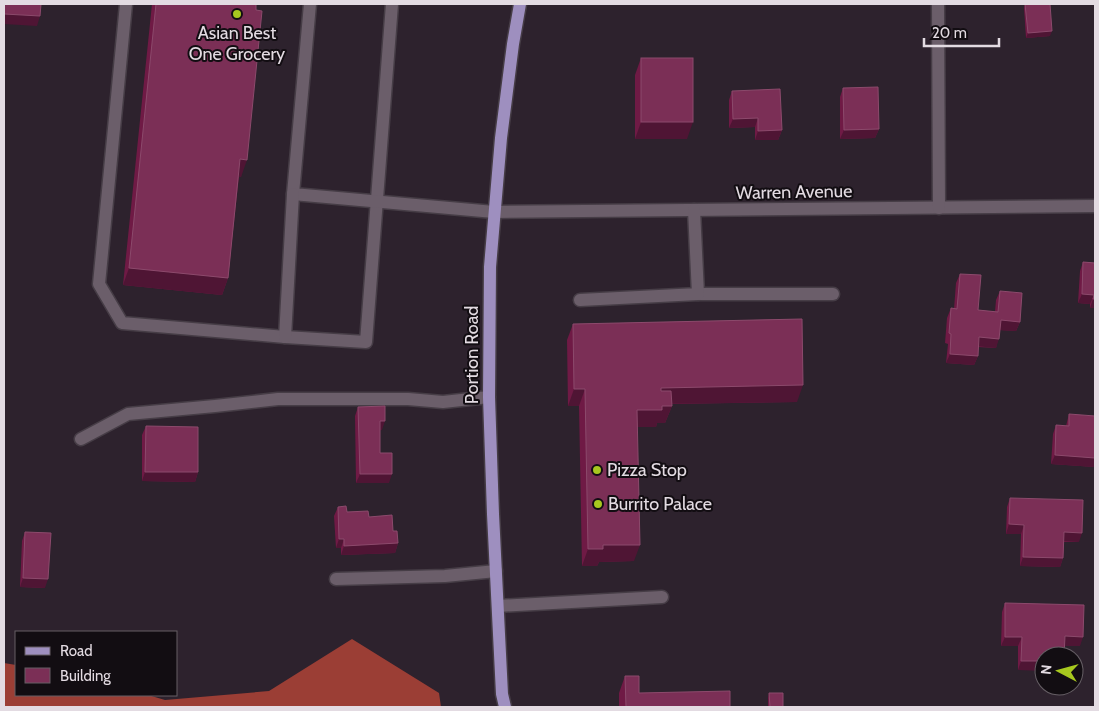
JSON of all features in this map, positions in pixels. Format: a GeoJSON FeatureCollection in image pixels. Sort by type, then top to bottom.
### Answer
{"type":"FeatureCollection","features":[{"type":"Feature","properties":{"kind":"main road","name":"Portion Road"},"geometry":{"type":"LineString","coordinates":[[505,707],[502,694],[489,396],[490,267],[502,129],[520,4]]}},
{"type":"Feature","properties":{"kind":"street"},"geometry":{"type":"LineString","coordinates":[[126,4],[99,284],[122,323],[366,342],[392,4]]}},
{"type":"Feature","properties":{"kind":"street"},"geometry":{"type":"LineString","coordinates":[[285,337],[294,194],[310,4]]}},
{"type":"Feature","properties":{"kind":"street"},"geometry":{"type":"LineString","coordinates":[[938,4],[939,208]]}},
{"type":"Feature","properties":{"kind":"street","name":"Warren Avenue"},"geometry":{"type":"LineString","coordinates":[[294,194],[494,212],[1095,206]]}},
{"type":"Feature","properties":{"kind":"street"},"geometry":{"type":"LineString","coordinates":[[694,210],[698,294]]}},
{"type":"Feature","properties":{"kind":"street"},"geometry":{"type":"LineString","coordinates":[[580,300],[698,294],[833,294]]}},
{"type":"Feature","properties":{"kind":"street"},"geometry":{"type":"LineString","coordinates":[[81,438],[128,414],[278,399],[408,399],[443,402],[489,396]]}},
{"type":"Feature","properties":{"kind":"street"},"geometry":{"type":"LineString","coordinates":[[336,579],[445,576],[496,571]]}},
{"type":"Feature","properties":{"kind":"street"},"geometry":{"type":"LineString","coordinates":[[498,606],[662,597]]}},
{"type":"Feature","properties":{"kind":"shaded area"},"geometry":{"type":"Polygon","coordinates":[[[352,639],[439,693],[441,707],[4,707],[4,663],[15,665],[15,696],[151,696],[165,700],[269,691],[352,639]]]}},
{"type":"Feature","properties":{"kind":"building"},"geometry":{"type":"Polygon","coordinates":[[[4,4],[41,4],[40,16],[4,14],[4,4]]]}},
{"type":"Feature","properties":{"kind":"building"},"geometry":{"type":"Polygon","coordinates":[[[156,4],[256,4],[256,10],[262,11],[247,160],[240,159],[228,278],[129,268],[156,4]]]}},
{"type":"Feature","properties":{"kind":"building"},"geometry":{"type":"Polygon","coordinates":[[[1025,4],[1050,4],[1052,31],[1028,33],[1025,4]]]}},
{"type":"Feature","properties":{"kind":"building"},"geometry":{"type":"Polygon","coordinates":[[[641,58],[693,58],[693,122],[641,122],[641,58]]]}},
{"type":"Feature","properties":{"kind":"building"},"geometry":{"type":"Polygon","coordinates":[[[878,87],[879,129],[844,130],[843,88],[878,87]]]}},
{"type":"Feature","properties":{"kind":"building"},"geometry":{"type":"Polygon","coordinates":[[[780,89],[782,130],[758,131],[758,118],[733,119],[732,91],[780,89]]]}},
{"type":"Feature","properties":{"kind":"building"},"geometry":{"type":"Polygon","coordinates":[[[1083,262],[1095,263],[1095,299],[1093,299],[1094,295],[1082,294],[1083,262]]]}},
{"type":"Feature","properties":{"kind":"building"},"geometry":{"type":"Polygon","coordinates":[[[960,274],[981,275],[978,310],[998,312],[1000,291],[1022,293],[1020,322],[1001,320],[999,339],[979,337],[978,356],[950,354],[951,308],[957,309],[960,274]]]}},
{"type":"Feature","properties":{"kind":"building"},"geometry":{"type":"Polygon","coordinates":[[[802,319],[803,385],[661,388],[661,391],[671,391],[672,406],[662,406],[662,410],[637,410],[640,545],[603,545],[603,549],[588,549],[585,389],[574,389],[573,324],[802,319]]]}},
{"type":"Feature","properties":{"kind":"building"},"geometry":{"type":"Polygon","coordinates":[[[385,406],[385,421],[380,421],[380,453],[392,453],[392,474],[360,474],[358,407],[385,406]]]}},
{"type":"Feature","properties":{"kind":"building"},"geometry":{"type":"Polygon","coordinates":[[[1069,414],[1095,416],[1095,458],[1055,455],[1056,425],[1069,426],[1069,414]]]}},
{"type":"Feature","properties":{"kind":"building"},"geometry":{"type":"Polygon","coordinates":[[[146,426],[198,427],[198,472],[145,472],[146,426]]]}},
{"type":"Feature","properties":{"kind":"building"},"geometry":{"type":"Polygon","coordinates":[[[1010,498],[1083,500],[1082,533],[1064,532],[1063,558],[1023,557],[1024,525],[1009,524],[1010,498]]]}},
{"type":"Feature","properties":{"kind":"building"},"geometry":{"type":"Polygon","coordinates":[[[346,506],[347,512],[368,511],[369,517],[392,515],[393,531],[397,531],[398,543],[344,546],[344,539],[339,539],[338,507],[346,506]]]}},
{"type":"Feature","properties":{"kind":"building"},"geometry":{"type":"Polygon","coordinates":[[[25,532],[51,533],[48,579],[23,578],[25,532]]]}},
{"type":"Feature","properties":{"kind":"building"},"geometry":{"type":"Polygon","coordinates":[[[1005,603],[1084,605],[1083,637],[1065,636],[1064,646],[1034,646],[1034,661],[1021,661],[1022,637],[1005,637],[1005,603]]]}},
{"type":"Feature","properties":{"kind":"building"},"geometry":{"type":"Polygon","coordinates":[[[625,676],[639,676],[639,693],[730,691],[730,707],[626,707],[625,676]]]}},
{"type":"Feature","properties":{"kind":"building"},"geometry":{"type":"Polygon","coordinates":[[[769,693],[783,693],[783,707],[770,707],[769,693]]]}},
{"type":"Feature","properties":{"kind":"place","name":"Asian Best One Grocery"},"geometry":{"type":"Point","coordinates":[237,14]}},
{"type":"Feature","properties":{"kind":"place","name":"Pizza Stop"},"geometry":{"type":"Point","coordinates":[597,470]}},
{"type":"Feature","properties":{"kind":"place","name":"Burrito Palace"},"geometry":{"type":"Point","coordinates":[598,504]}}]}
